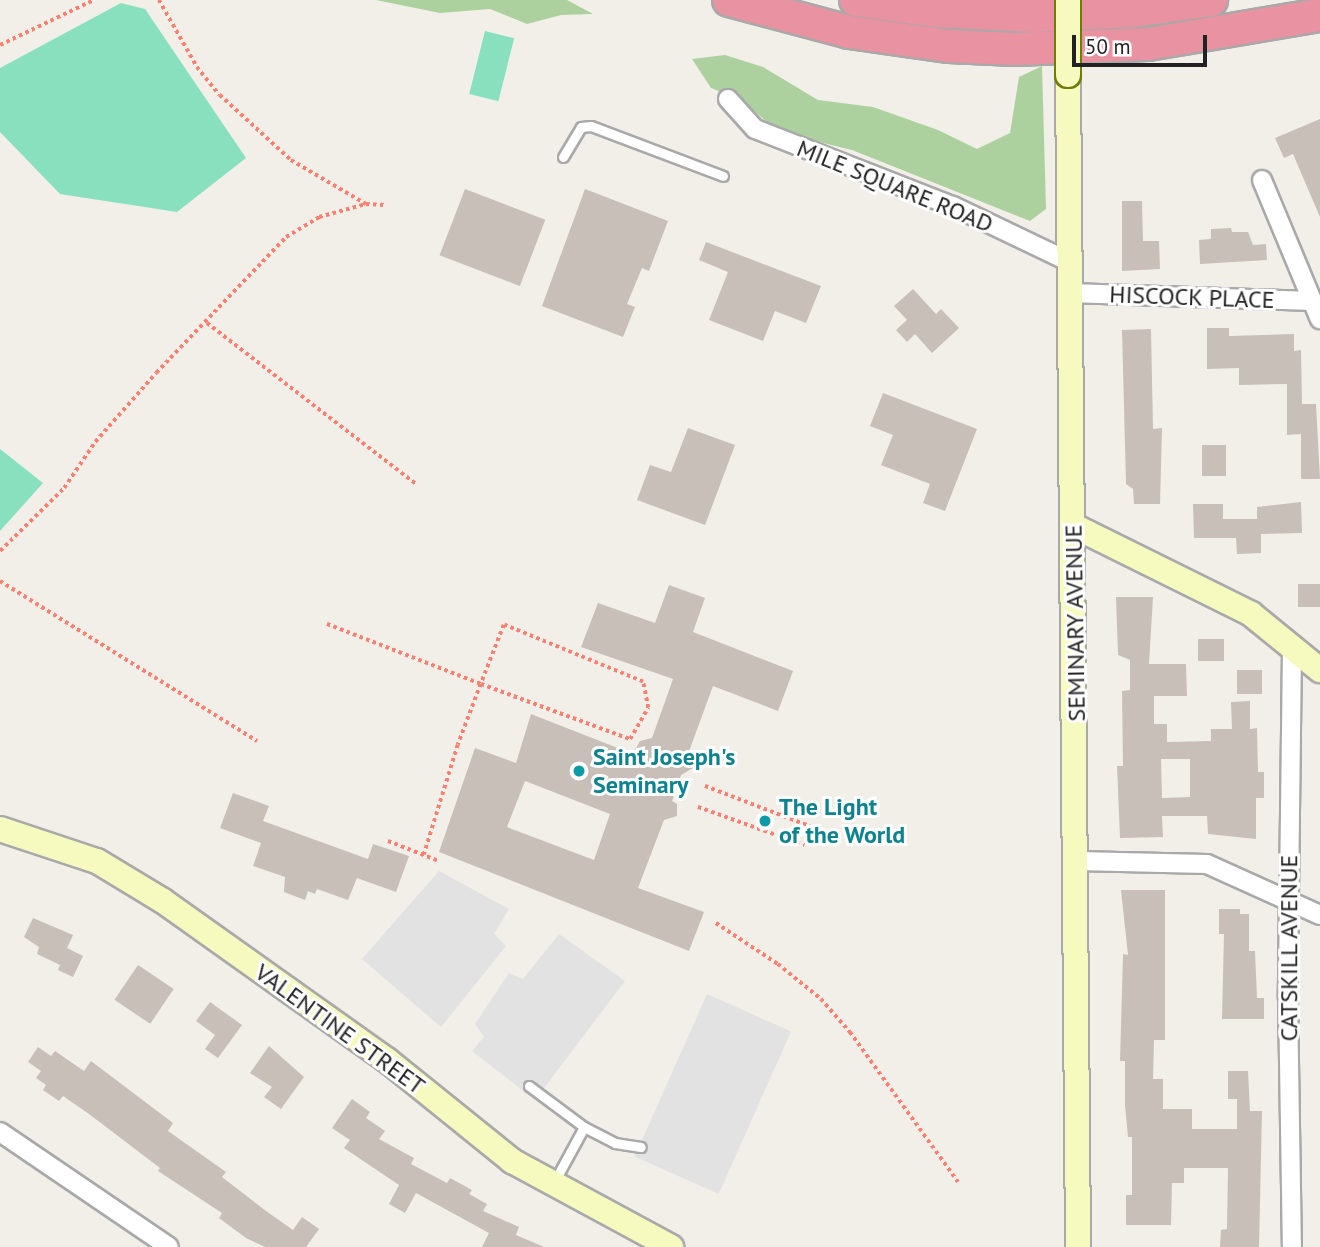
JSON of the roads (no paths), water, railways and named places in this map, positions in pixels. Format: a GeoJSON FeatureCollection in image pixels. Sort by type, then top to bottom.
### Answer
{"type":"FeatureCollection","features":[{"type":"Feature","properties":{"kind":"highway"},"geometry":{"type":"LineString","coordinates":[[729,0],[849,33],[992,49],[1147,44],[1320,15]]}},
{"type":"Feature","properties":{"kind":"highway"},"geometry":{"type":"LineString","coordinates":[[856,0],[934,11],[1034,16],[1123,12],[1211,0]]}},
{"type":"Feature","properties":{"kind":"street","name":"SEMINARY AVENUE"},"geometry":{"type":"LineString","coordinates":[[1068,0],[1078,1247]]}},
{"type":"Feature","properties":{"kind":"street","name":"MILE SQUARE ROAD"},"geometry":{"type":"LineString","coordinates":[[727,99],[755,129],[953,206],[1070,262]]}},
{"type":"Feature","properties":{"kind":"street"},"geometry":{"type":"LineString","coordinates":[[1262,180],[1320,319]]}},
{"type":"Feature","properties":{"kind":"street","name":"HISCOCK PLACE"},"geometry":{"type":"LineString","coordinates":[[1071,293],[1312,301]]}},
{"type":"Feature","properties":{"kind":"street"},"geometry":{"type":"LineString","coordinates":[[1074,526],[1251,614],[1320,670]]}},
{"type":"Feature","properties":{"kind":"street","name":"CATSKILL AVENUE"},"geometry":{"type":"LineString","coordinates":[[1292,649],[1288,900],[1292,1247]]}},
{"type":"Feature","properties":{"kind":"street","name":"VALENTINE STREET"},"geometry":{"type":"LineString","coordinates":[[0,829],[97,861],[163,901],[387,1060],[512,1161],[671,1247]]}},
{"type":"Feature","properties":{"kind":"street"},"geometry":{"type":"LineString","coordinates":[[1077,862],[1207,863],[1320,915]]}},
{"type":"Feature","properties":{"kind":"street"},"geometry":{"type":"LineString","coordinates":[[0,1132],[169,1247]]}},
{"type":"Feature","properties":{"kind":"lane"},"geometry":{"type":"LineString","coordinates":[[563,157],[580,127],[591,127],[723,176]]}},
{"type":"Feature","properties":{"kind":"lane"},"geometry":{"type":"LineString","coordinates":[[529,1086],[584,1127],[615,1143],[641,1147]]}},
{"type":"Feature","properties":{"kind":"lane"},"geometry":{"type":"LineString","coordinates":[[553,1183],[584,1127]]}},
{"type":"Feature","properties":{"kind":"place","name":"Saint Joseph's Seminary"},"geometry":{"type":"Point","coordinates":[579,771]}},
{"type":"Feature","properties":{"kind":"place","name":"The Light of the World"},"geometry":{"type":"Point","coordinates":[765,821]}}]}
